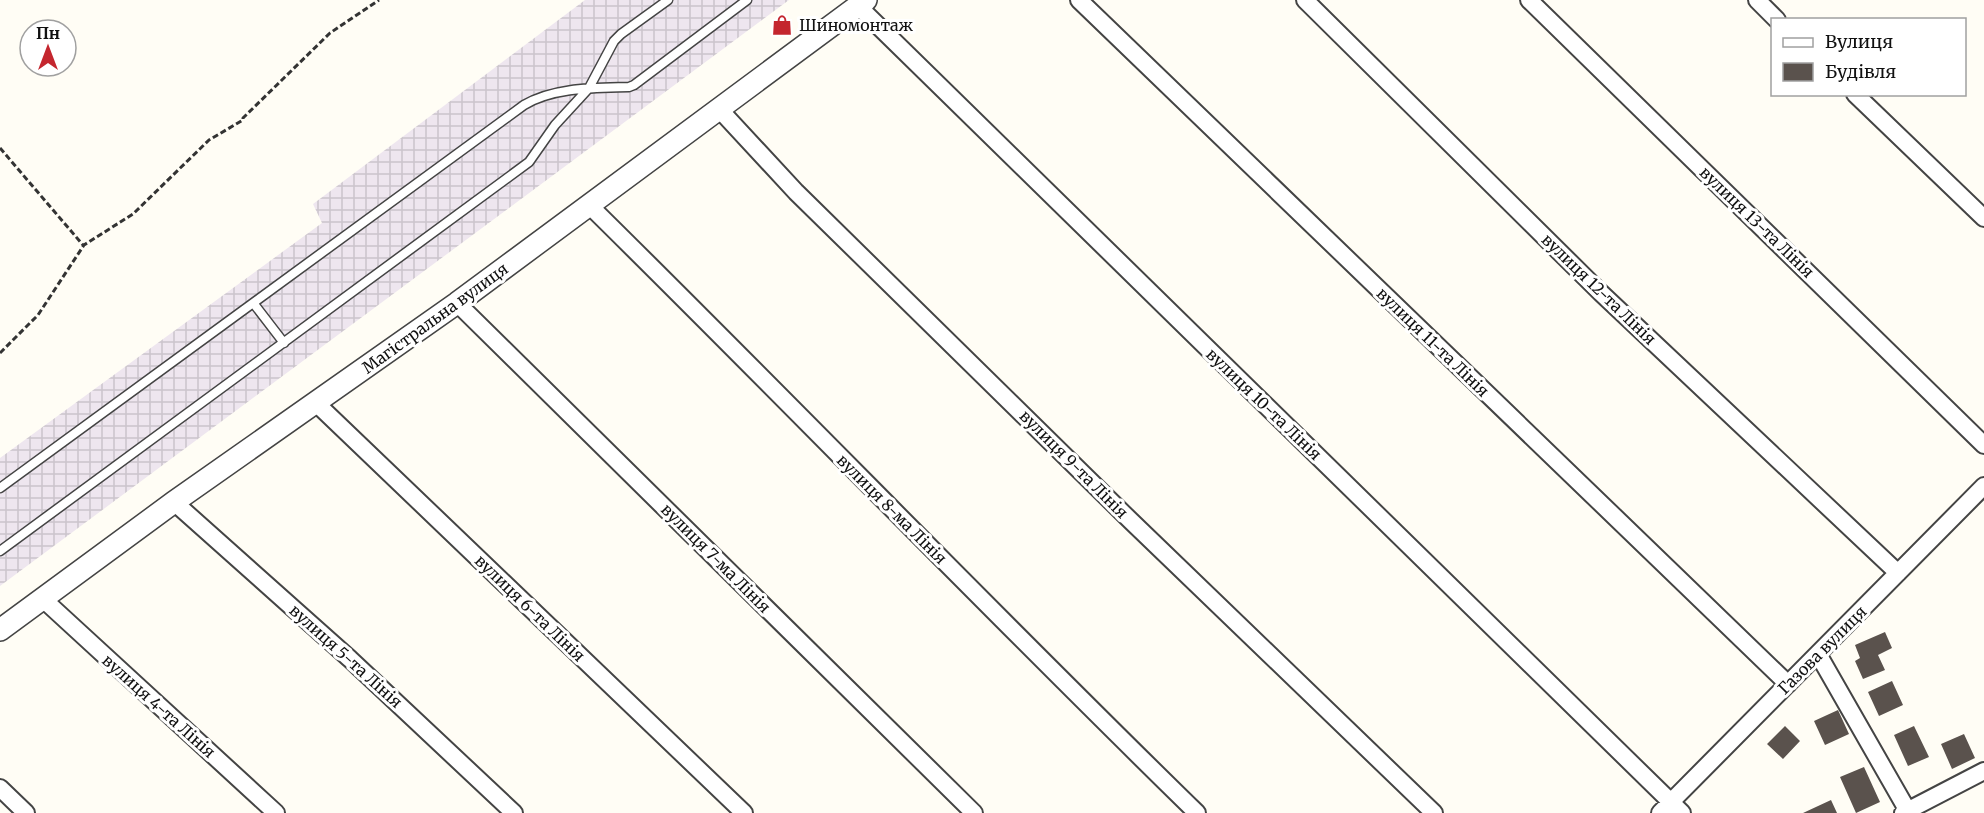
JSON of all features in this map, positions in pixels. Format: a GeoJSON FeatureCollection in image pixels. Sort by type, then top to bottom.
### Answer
{"type":"FeatureCollection","features":[{"type":"Feature","properties":{"kind":"street","name":"вулиця 11-та Лінія"},"geometry":{"type":"LineString","coordinates":[[1079,0],[1788,684]]}},
{"type":"Feature","properties":{"kind":"street","name":"вулиця 12-та Лінія"},"geometry":{"type":"LineString","coordinates":[[1305,0],[1601,293],[1898,573]]}},
{"type":"Feature","properties":{"kind":"street","name":"вулиця 13-та Лінія"},"geometry":{"type":"LineString","coordinates":[[1529,0],[1984,445]]}},
{"type":"Feature","properties":{"kind":"street"},"geometry":{"type":"LineString","coordinates":[[1757,0],[1775,18]]}},
{"type":"Feature","properties":{"kind":"street","name":"Магістральна вулиця"},"geometry":{"type":"LineString","coordinates":[[0,630],[174,502],[457,303],[862,3]]}},
{"type":"Feature","properties":{"kind":"street","name":"вулиця 10-та Лінія"},"geometry":{"type":"LineString","coordinates":[[862,3],[1671,809]]}},
{"type":"Feature","properties":{"kind":"street"},"geometry":{"type":"LineString","coordinates":[[1857,96],[1984,219]]}},
{"type":"Feature","properties":{"kind":"street","name":"вулиця 9-та Лінія"},"geometry":{"type":"LineString","coordinates":[[720,110],[796,192],[1131,521],[1434,813]]}},
{"type":"Feature","properties":{"kind":"street","name":"вулиця 8-ма Лінія"},"geometry":{"type":"LineString","coordinates":[[589,205],[699,313],[1058,677],[1197,813]]}},
{"type":"Feature","properties":{"kind":"street","name":"вулиця 7-ма Лінія"},"geometry":{"type":"LineString","coordinates":[[457,303],[974,813]]}},
{"type":"Feature","properties":{"kind":"street","name":"вулиця 6-та Лінія"},"geometry":{"type":"LineString","coordinates":[[316,403],[744,813]]}},
{"type":"Feature","properties":{"kind":"street","name":"Газова вулиця"},"geometry":{"type":"LineString","coordinates":[[1671,809],[1788,684],[1984,486]]}},
{"type":"Feature","properties":{"kind":"street","name":"вулиця 5-та Лінія"},"geometry":{"type":"LineString","coordinates":[[174,502],[350,659],[514,813]]}},
{"type":"Feature","properties":{"kind":"street","name":"вулиця 4-та Лінія"},"geometry":{"type":"LineString","coordinates":[[43,599],[276,813]]}},
{"type":"Feature","properties":{"kind":"street"},"geometry":{"type":"LineString","coordinates":[[1818,654],[1907,812],[1984,771]]}},
{"type":"Feature","properties":{"kind":"street"},"geometry":{"type":"LineString","coordinates":[[0,788],[26,813]]}},
{"type":"Feature","properties":{"kind":"lane"},"geometry":{"type":"LineString","coordinates":[[0,551],[529,162],[555,125],[589,88],[614,41],[668,0]]}},
{"type":"Feature","properties":{"kind":"lane"},"geometry":{"type":"LineString","coordinates":[[0,488],[524,105],[542,96],[589,88],[634,85],[747,0]]}},
{"type":"Feature","properties":{"kind":"lane"},"geometry":{"type":"LineString","coordinates":[[254,304],[284,343]]}},
{"type":"Feature","properties":{"kind":"path"},"geometry":{"type":"LineString","coordinates":[[0,353],[38,315],[84,245],[133,214],[209,140],[243,120],[330,33],[379,0]]}},
{"type":"Feature","properties":{"kind":"path"},"geometry":{"type":"LineString","coordinates":[[0,148],[84,245]]}},
{"type":"Feature","properties":{"kind":"shaded area"},"geometry":{"type":"Polygon","coordinates":[[[585,0],[789,0],[0,586],[0,458],[322,223],[313,204],[585,0]]]}},
{"type":"Feature","properties":{"kind":"building"},"geometry":{"type":"Polygon","coordinates":[[[1885,632],[1892,648],[1878,655],[1885,670],[1863,679],[1855,661],[1860,658],[1855,645],[1885,632]]]}},
{"type":"Feature","properties":{"kind":"building"},"geometry":{"type":"Polygon","coordinates":[[[1892,681],[1903,705],[1879,716],[1868,692],[1892,681]]]}},
{"type":"Feature","properties":{"kind":"building"},"geometry":{"type":"Polygon","coordinates":[[[1838,710],[1849,734],[1825,745],[1814,721],[1838,710]]]}},
{"type":"Feature","properties":{"kind":"building"},"geometry":{"type":"Polygon","coordinates":[[[1785,726],[1800,741],[1783,759],[1767,744],[1785,726]]]}},
{"type":"Feature","properties":{"kind":"building"},"geometry":{"type":"Polygon","coordinates":[[[1914,726],[1929,757],[1908,766],[1894,735],[1914,726]]]}},
{"type":"Feature","properties":{"kind":"building"},"geometry":{"type":"Polygon","coordinates":[[[1964,734],[1975,758],[1952,769],[1941,744],[1964,734]]]}},
{"type":"Feature","properties":{"kind":"building"},"geometry":{"type":"Polygon","coordinates":[[[1864,767],[1880,802],[1856,813],[1840,777],[1864,767]]]}},
{"type":"Feature","properties":{"kind":"building"},"geometry":{"type":"Polygon","coordinates":[[[1831,800],[1837,813],[1803,813],[1831,800]]]}},
{"type":"Feature","properties":{"kind":"place","name":"Шиномонтаж"},"geometry":{"type":"Point","coordinates":[782,25]}}]}
